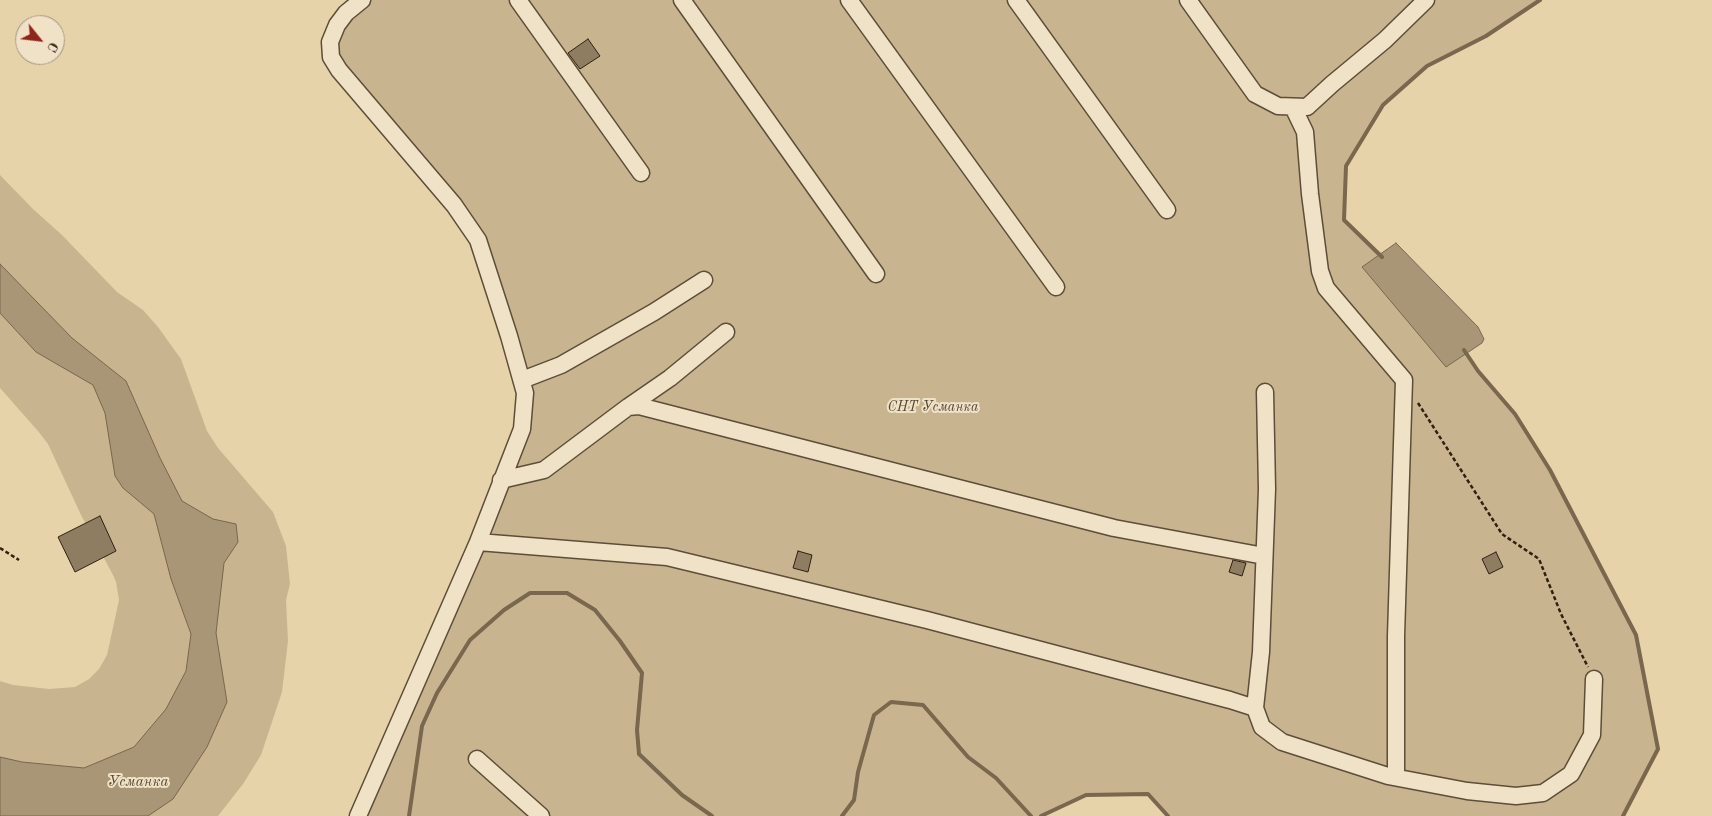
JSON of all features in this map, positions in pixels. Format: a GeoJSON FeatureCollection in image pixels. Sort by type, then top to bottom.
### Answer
{"type":"FeatureCollection","features":[{"type":"Feature","properties":{"kind":"street"},"geometry":{"type":"LineString","coordinates":[[358,816],[478,542],[522,429],[525,393],[478,240],[454,205],[339,70],[331,57],[330,42],[337,25],[346,13],[362,0]]}},
{"type":"Feature","properties":{"kind":"street"},"geometry":{"type":"LineString","coordinates":[[518,0],[641,173]]}},
{"type":"Feature","properties":{"kind":"street"},"geometry":{"type":"LineString","coordinates":[[682,0],[876,274]]}},
{"type":"Feature","properties":{"kind":"street"},"geometry":{"type":"LineString","coordinates":[[849,0],[1056,287]]}},
{"type":"Feature","properties":{"kind":"street"},"geometry":{"type":"LineString","coordinates":[[1016,0],[1167,210]]}},
{"type":"Feature","properties":{"kind":"street"},"geometry":{"type":"LineString","coordinates":[[1188,0],[1255,94],[1278,106],[1293,107],[1307,107],[1385,40],[1426,0]]}},
{"type":"Feature","properties":{"kind":"street"},"geometry":{"type":"LineString","coordinates":[[1293,107],[1305,132],[1310,194],[1320,270],[1326,288],[1404,380],[1396,636],[1396,777]]}},
{"type":"Feature","properties":{"kind":"street"},"geometry":{"type":"LineString","coordinates":[[522,380],[561,365],[654,312],[704,280]]}},
{"type":"Feature","properties":{"kind":"street"},"geometry":{"type":"LineString","coordinates":[[501,480],[544,470],[670,378],[726,332]]}},
{"type":"Feature","properties":{"kind":"street"},"geometry":{"type":"LineString","coordinates":[[1265,392],[1267,489],[1261,652],[1255,708],[1262,727],[1282,742],[1396,777],[1468,791],[1516,796],[1543,793],[1570,774],[1592,735],[1594,679]]}},
{"type":"Feature","properties":{"kind":"street"},"geometry":{"type":"LineString","coordinates":[[628,407],[639,406],[751,433],[1114,528],[1264,556]]}},
{"type":"Feature","properties":{"kind":"street"},"geometry":{"type":"LineString","coordinates":[[478,542],[667,557],[927,620],[1255,708]]}},
{"type":"Feature","properties":{"kind":"street"},"geometry":{"type":"LineString","coordinates":[[477,759],[541,816]]}},
{"type":"Feature","properties":{"kind":"path"},"geometry":{"type":"LineString","coordinates":[[1404,380],[1502,534],[1539,559],[1561,614],[1594,679]]}},
{"type":"Feature","properties":{"kind":"path"},"geometry":{"type":"LineString","coordinates":[[0,548],[19,560]]}},
{"type":"Feature","properties":{"kind":"green space","name":"СНТ Усманка"},"geometry":{"type":"Polygon","coordinates":[[[348,0],[1539,0],[1486,36],[1427,66],[1383,105],[1346,166],[1344,220],[1403,279],[1462,347],[1478,371],[1515,414],[1550,470],[1636,635],[1658,749],[1623,816],[1168,816],[1148,794],[1086,795],[1041,816],[352,816],[518,428],[521,394],[474,243],[326,59],[332,20],[348,0]]]}},
{"type":"Feature","properties":{"kind":"green space"},"geometry":{"type":"Polygon","coordinates":[[[0,175],[117,292],[143,310],[158,327],[181,359],[207,431],[218,448],[273,512],[286,546],[290,584],[286,600],[288,641],[282,692],[261,755],[243,784],[218,816],[0,816],[0,681],[13,685],[49,689],[75,687],[89,679],[99,669],[107,655],[119,600],[113,575],[81,515],[48,444],[0,388],[0,175]]]}},
{"type":"Feature","properties":{"kind":"water"},"geometry":{"type":"Polygon","coordinates":[[[1396,243],[1478,327],[1484,339],[1482,343],[1446,367],[1362,267],[1396,243]]]}},
{"type":"Feature","properties":{"kind":"water","name":"Усманка"},"geometry":{"type":"Polygon","coordinates":[[[0,264],[72,338],[126,381],[160,458],[182,501],[213,519],[236,524],[238,542],[224,563],[216,633],[227,702],[207,747],[173,799],[148,816],[0,816],[0,757],[22,762],[84,768],[134,747],[166,709],[186,671],[191,634],[171,579],[154,514],[123,488],[115,476],[105,413],[93,385],[36,352],[0,313],[0,264]]]}},
{"type":"Feature","properties":{"kind":"building"},"geometry":{"type":"Polygon","coordinates":[[[588,39],[600,56],[580,69],[568,53],[588,39]]]}},
{"type":"Feature","properties":{"kind":"building"},"geometry":{"type":"Polygon","coordinates":[[[100,516],[116,551],[75,572],[58,537],[100,516]]]}},
{"type":"Feature","properties":{"kind":"building"},"geometry":{"type":"Polygon","coordinates":[[[798,551],[812,555],[808,572],[793,568],[798,551]]]}},
{"type":"Feature","properties":{"kind":"building"},"geometry":{"type":"Polygon","coordinates":[[[1496,552],[1503,567],[1489,574],[1482,559],[1496,552]]]}},
{"type":"Feature","properties":{"kind":"building"},"geometry":{"type":"Polygon","coordinates":[[[1233,560],[1246,563],[1242,576],[1229,572],[1233,560]]]}},
{"type":"Feature","properties":{"kind":"waterway"},"geometry":{"type":"LineString","coordinates":[[1382,257],[1344,220],[1346,166],[1383,105],[1427,66],[1486,36],[1540,0]]}},
{"type":"Feature","properties":{"kind":"waterway"},"geometry":{"type":"LineString","coordinates":[[1464,350],[1478,371],[1515,414],[1550,470],[1636,635],[1658,749],[1623,816]]}},
{"type":"Feature","properties":{"kind":"waterway"},"geometry":{"type":"LineString","coordinates":[[409,816],[422,726],[437,693],[470,640],[504,610],[530,593],[567,593],[595,610],[620,641],[642,673],[637,730],[639,754],[682,795],[712,816]]}},
{"type":"Feature","properties":{"kind":"waterway"},"geometry":{"type":"LineString","coordinates":[[842,816],[854,800],[858,772],[874,715],[891,702],[923,705],[968,757],[996,778],[1031,816]]}},
{"type":"Feature","properties":{"kind":"waterway"},"geometry":{"type":"LineString","coordinates":[[1041,816],[1086,795],[1148,794],[1168,816]]}}]}
